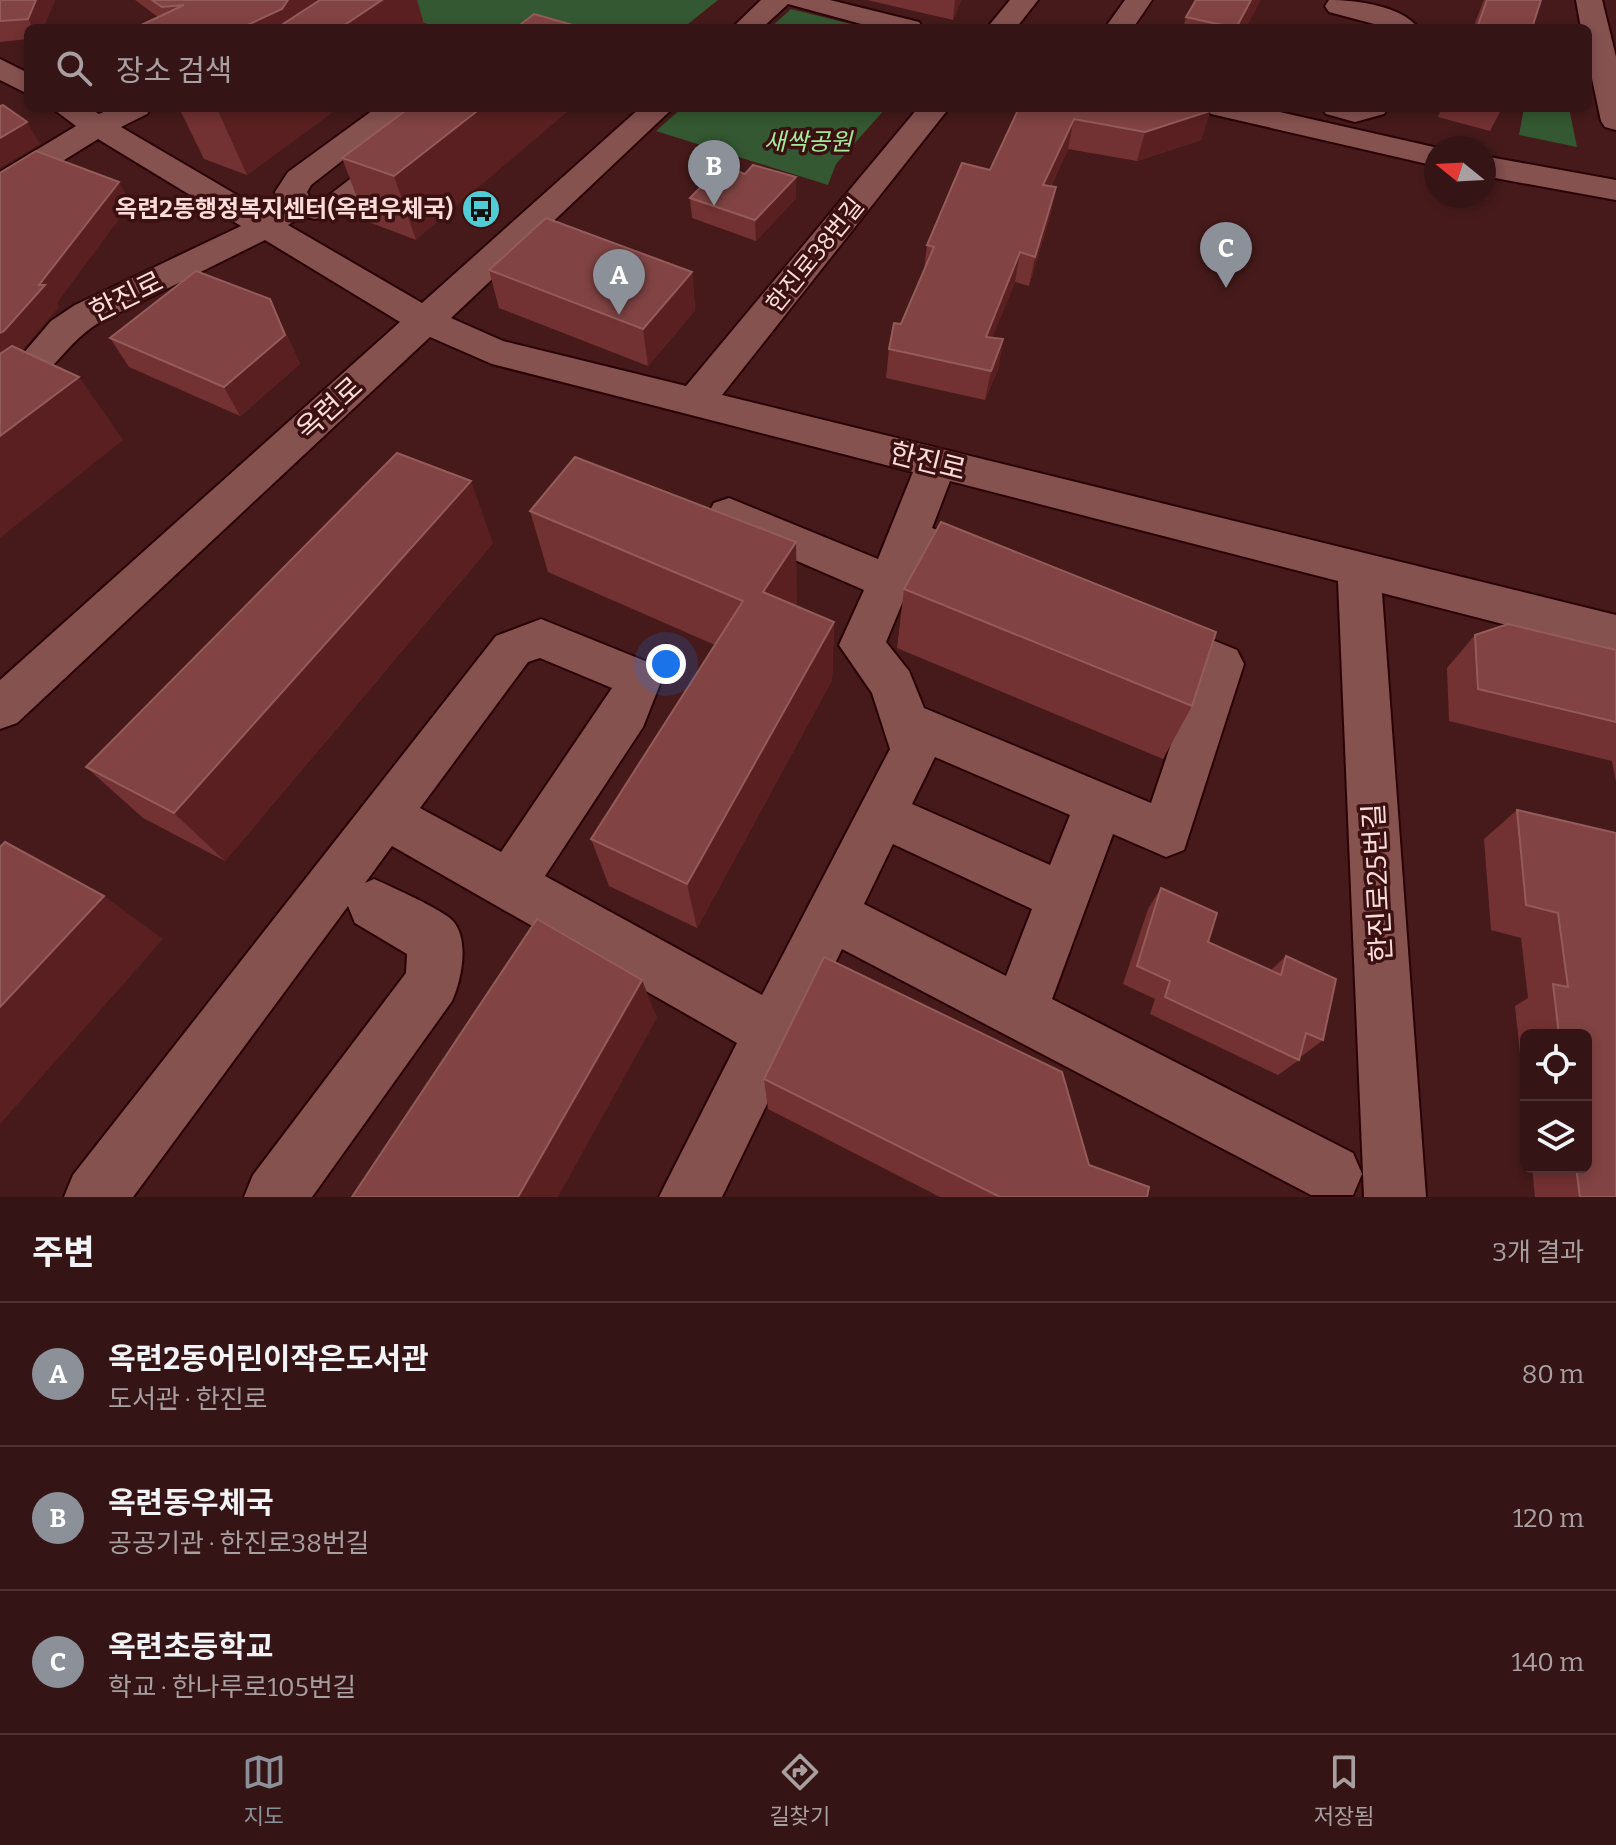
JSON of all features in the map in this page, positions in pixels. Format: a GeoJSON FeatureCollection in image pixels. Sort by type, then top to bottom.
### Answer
{"type":"FeatureCollection","features":[{"type":"Feature","properties":{"kind":"street"},"geometry":{"type":"LineString","coordinates":[[750,24],[777,0]]}},
{"type":"Feature","properties":{"kind":"street"},"geometry":{"type":"LineString","coordinates":[[798,0],[893,24]]}},
{"type":"Feature","properties":{"kind":"street"},"geometry":{"type":"LineString","coordinates":[[1004,24],[1025,0]]}},
{"type":"Feature","properties":{"kind":"street"},"geometry":{"type":"LineString","coordinates":[[1122,24],[1139,0]]}},
{"type":"Feature","properties":{"kind":"street"},"geometry":{"type":"LineString","coordinates":[[1589,0],[1616,121]]}},
{"type":"Feature","properties":{"kind":"street"},"geometry":{"type":"LineString","coordinates":[[1336,11],[1398,21],[1401,24]]}},
{"type":"Feature","properties":{"kind":"street"},"geometry":{"type":"LineString","coordinates":[[0,68],[24,83]]}},
{"type":"Feature","properties":{"kind":"street"},"geometry":{"type":"LineString","coordinates":[[0,186],[82,117],[112,112]]}},
{"type":"Feature","properties":{"kind":"street"},"geometry":{"type":"LineString","coordinates":[[280,215],[299,179],[390,112]]}},
{"type":"Feature","properties":{"kind":"street"},"geometry":{"type":"LineString","coordinates":[[280,215],[339,203],[456,112]]}},
{"type":"Feature","properties":{"kind":"street","name":"옥련로"},"geometry":{"type":"LineString","coordinates":[[0,709],[654,112]]}},
{"type":"Feature","properties":{"kind":"street","name":"한진로38번길"},"geometry":{"type":"LineString","coordinates":[[695,402],[931,112]]}},
{"type":"Feature","properties":{"kind":"street"},"geometry":{"type":"LineString","coordinates":[[1239,112],[1424,154]]}},
{"type":"Feature","properties":{"kind":"street","name":"한진로"},"geometry":{"type":"LineString","coordinates":[[82,117],[280,215],[425,321],[492,351],[1616,634]]}},
{"type":"Feature","properties":{"kind":"street"},"geometry":{"type":"LineString","coordinates":[[1496,168],[1616,190]]}},
{"type":"Feature","properties":{"kind":"street","name":"한진로"},"geometry":{"type":"LineString","coordinates":[[0,378],[21,376],[43,358],[70,325],[114,297],[186,268],[280,215]]}},
{"type":"Feature","properties":{"kind":"street"},"geometry":{"type":"LineString","coordinates":[[690,1197],[914,750],[893,685],[862,645],[937,463]]}},
{"type":"Feature","properties":{"kind":"street"},"geometry":{"type":"LineString","coordinates":[[729,514],[894,570]]}},
{"type":"Feature","properties":{"kind":"street"},"geometry":{"type":"LineString","coordinates":[[894,570],[933,544],[1019,580]]}},
{"type":"Feature","properties":{"kind":"street","name":"한진로25번길"},"geometry":{"type":"LineString","coordinates":[[1359,569],[1395,1197]]}},
{"type":"Feature","properties":{"kind":"street"},"geometry":{"type":"LineString","coordinates":[[906,722],[1166,833],[1221,664],[1106,616]]}},
{"type":"Feature","properties":{"kind":"street"},"geometry":{"type":"LineString","coordinates":[[95,1197],[512,649],[541,638],[639,679],[626,712],[509,885]]}},
{"type":"Feature","properties":{"kind":"street"},"geometry":{"type":"LineString","coordinates":[[1019,1012],[1099,804]]}},
{"type":"Feature","properties":{"kind":"street"},"geometry":{"type":"LineString","coordinates":[[385,815],[773,1032]]}},
{"type":"Feature","properties":{"kind":"street"},"geometry":{"type":"LineString","coordinates":[[882,815],[1064,897]]}},
{"type":"Feature","properties":{"kind":"street"},"geometry":{"type":"LineString","coordinates":[[275,1197],[433,982],[434,940],[374,905]]}},
{"type":"Feature","properties":{"kind":"street"},"geometry":{"type":"LineString","coordinates":[[832,915],[1332,1174]]}},
{"type":"Feature","properties":{"kind":"green space"},"geometry":{"type":"Polygon","coordinates":[[[396,0],[718,0],[688,24],[428,24],[384,12],[396,0]]]}},
{"type":"Feature","properties":{"kind":"green space"},"geometry":{"type":"Polygon","coordinates":[[[791,9],[851,24],[774,24],[791,9]]]}},
{"type":"Feature","properties":{"kind":"green space","name":"새싹공원"},"geometry":{"type":"Polygon","coordinates":[[[677,112],[882,112],[836,164],[828,185],[656,131],[677,112]]]}},
{"type":"Feature","properties":{"kind":"green space"},"geometry":{"type":"Polygon","coordinates":[[[1523,112],[1570,112],[1577,147],[1519,135],[1523,112]]]}},
{"type":"Feature","properties":{"kind":"building"},"geometry":{"type":"Polygon","coordinates":[[[0,0],[36,0],[28,19],[0,21],[0,0]]]}},
{"type":"Feature","properties":{"kind":"building"},"geometry":{"type":"Polygon","coordinates":[[[152,0],[288,0],[282,9],[250,24],[144,24],[184,5],[162,7],[152,0]]]}},
{"type":"Feature","properties":{"kind":"building"},"geometry":{"type":"Polygon","coordinates":[[[320,0],[382,0],[346,24],[283,24],[320,0]]]}},
{"type":"Feature","properties":{"kind":"building"},"geometry":{"type":"Polygon","coordinates":[[[1196,0],[1251,0],[1238,24],[1218,24],[1186,17],[1196,0]]]}},
{"type":"Feature","properties":{"kind":"building"},"geometry":{"type":"Polygon","coordinates":[[[1487,0],[1541,0],[1533,24],[1478,24],[1487,0]]]}},
{"type":"Feature","properties":{"kind":"building"},"geometry":{"type":"Polygon","coordinates":[[[534,14],[569,24],[521,24],[534,14]]]}},
{"type":"Feature","properties":{"kind":"building"},"geometry":{"type":"Polygon","coordinates":[[[0,106],[27,122],[0,138],[0,106]]]}},
{"type":"Feature","properties":{"kind":"building"},"geometry":{"type":"Polygon","coordinates":[[[404,112],[476,112],[394,176],[342,158],[404,112]]]}},
{"type":"Feature","properties":{"kind":"building"},"geometry":{"type":"Polygon","coordinates":[[[1017,112],[1207,112],[1145,132],[1074,119],[1043,185],[1056,187],[1035,257],[1020,252],[986,337],[1003,339],[991,371],[889,349],[894,323],[901,324],[934,247],[927,245],[962,163],[990,170],[1017,112]]]}},
{"type":"Feature","properties":{"kind":"building"},"geometry":{"type":"Polygon","coordinates":[[[36,151],[119,182],[39,285],[45,285],[0,333],[0,173],[36,151]]]}},
{"type":"Feature","properties":{"kind":"building"},"geometry":{"type":"Polygon","coordinates":[[[753,165],[796,177],[755,220],[690,198],[721,166],[745,174],[753,165]]]}},
{"type":"Feature","properties":{"kind":"building"},"geometry":{"type":"Polygon","coordinates":[[[546,218],[692,272],[643,329],[489,270],[546,218]]]}},
{"type":"Feature","properties":{"kind":"building"},"geometry":{"type":"Polygon","coordinates":[[[196,271],[270,299],[285,335],[224,387],[110,338],[196,271]]]}},
{"type":"Feature","properties":{"kind":"building"},"geometry":{"type":"Polygon","coordinates":[[[12,346],[79,377],[0,436],[0,354],[12,346]]]}},
{"type":"Feature","properties":{"kind":"building"},"geometry":{"type":"Polygon","coordinates":[[[397,453],[471,481],[174,813],[86,767],[397,453]]]}},
{"type":"Feature","properties":{"kind":"building"},"geometry":{"type":"Polygon","coordinates":[[[575,457],[796,542],[763,592],[834,622],[687,884],[591,839],[743,601],[530,511],[575,457]]]}},
{"type":"Feature","properties":{"kind":"building"},"geometry":{"type":"Polygon","coordinates":[[[941,522],[1216,632],[1192,706],[904,589],[941,522]]]}},
{"type":"Feature","properties":{"kind":"building"},"geometry":{"type":"Polygon","coordinates":[[[1508,624],[1616,650],[1616,722],[1478,689],[1475,635],[1508,624]]]}},
{"type":"Feature","properties":{"kind":"building"},"geometry":{"type":"Polygon","coordinates":[[[1517,810],[1616,833],[1616,1197],[1580,1197],[1577,1173],[1592,1173],[1592,1029],[1558,1029],[1553,984],[1568,987],[1558,913],[1526,905],[1517,810]]]}},
{"type":"Feature","properties":{"kind":"building"},"geometry":{"type":"Polygon","coordinates":[[[5,842],[104,896],[0,1007],[0,847],[5,842]]]}},
{"type":"Feature","properties":{"kind":"building"},"geometry":{"type":"Polygon","coordinates":[[[1161,888],[1217,913],[1208,942],[1281,975],[1286,956],[1336,979],[1323,1040],[1306,1033],[1299,1060],[1165,997],[1170,981],[1137,966],[1161,888]]]}},
{"type":"Feature","properties":{"kind":"building"},"geometry":{"type":"Polygon","coordinates":[[[537,919],[642,980],[518,1197],[352,1197],[537,919]]]}},
{"type":"Feature","properties":{"kind":"building"},"geometry":{"type":"Polygon","coordinates":[[[824,957],[1062,1072],[1089,1165],[1149,1187],[1147,1197],[1000,1197],[764,1079],[824,957]]]}},
{"type":"Feature","properties":{"kind":"place","name":"옥련동우체국"},"geometry":{"type":"Point","coordinates":[714,206]}},
{"type":"Feature","properties":{"kind":"place","name":"옥련2동행정복지센터(옥련우체국)"},"geometry":{"type":"Point","coordinates":[481,209]}},
{"type":"Feature","properties":{"kind":"place","name":"옥련초등학교"},"geometry":{"type":"Point","coordinates":[1226,288]}},
{"type":"Feature","properties":{"kind":"place","name":"옥련2동어린이작은도서관"},"geometry":{"type":"Point","coordinates":[619,315]}}]}
